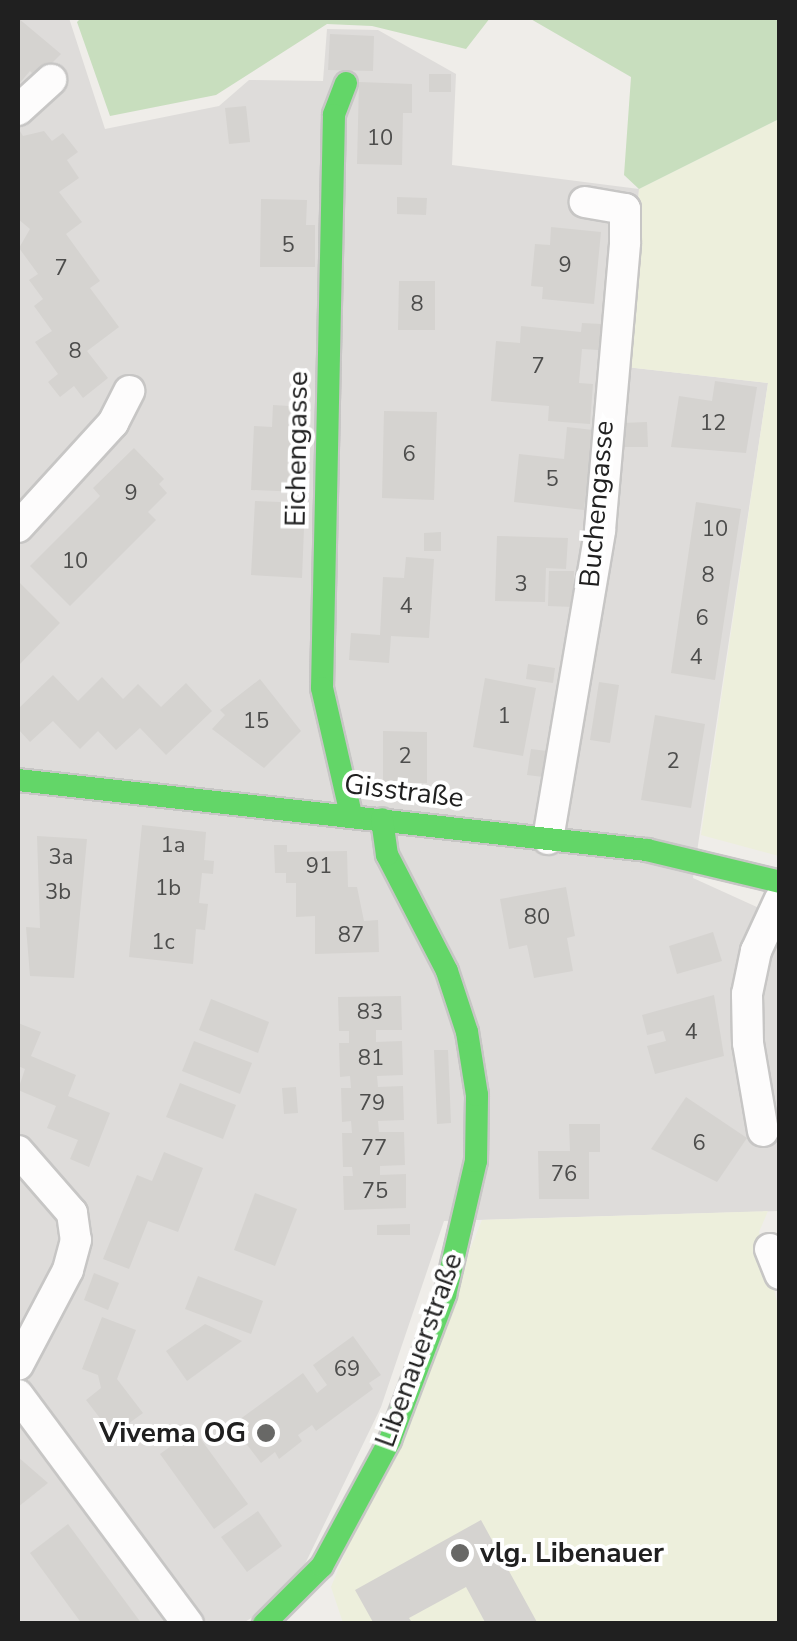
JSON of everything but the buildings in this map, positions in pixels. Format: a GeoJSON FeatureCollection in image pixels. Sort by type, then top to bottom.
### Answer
{"type":"FeatureCollection","features":[{"type":"Feature","properties":{"kind":"street"},"geometry":{"type":"LineString","coordinates":[[18,110],[51,80]]}},
{"type":"Feature","properties":{"kind":"street","name":"Eichengasse"},"geometry":{"type":"LineString","coordinates":[[346,83],[334,115],[322,688],[350,815]]}},
{"type":"Feature","properties":{"kind":"street","name":"Buchengasse"},"geometry":{"type":"LineString","coordinates":[[548,839],[600,530],[626,242],[624,208],[585,202]]}},
{"type":"Feature","properties":{"kind":"street"},"geometry":{"type":"LineString","coordinates":[[18,528],[113,423],[128,391]]}},
{"type":"Feature","properties":{"kind":"street","name":"Gisstraße"},"geometry":{"type":"LineString","coordinates":[[18,780],[688,856],[780,882]]}},
{"type":"Feature","properties":{"kind":"street","name":"Libenauerstraße"},"geometry":{"type":"LineString","coordinates":[[264,1624],[322,1566],[390,1440],[445,1296],[476,1162],[477,1095],[467,1032],[447,971],[387,856],[382,819]]}},
{"type":"Feature","properties":{"kind":"street"},"geometry":{"type":"LineString","coordinates":[[763,1130],[748,1043],[748,994],[756,951],[780,899]]}},
{"type":"Feature","properties":{"kind":"street"},"geometry":{"type":"LineString","coordinates":[[18,1151],[72,1213],[76,1240],[68,1270],[18,1365]]}},
{"type":"Feature","properties":{"kind":"street"},"geometry":{"type":"LineString","coordinates":[[18,1395],[188,1624]]}},
{"type":"Feature","properties":{"kind":"shaded area"},"geometry":{"type":"Polygon","coordinates":[[[18,18],[69,18],[105,129],[219,106],[249,80],[323,81],[327,29],[378,30],[456,74],[452,165],[639,189],[626,367],[768,383],[693,878],[779,917],[779,1211],[444,1221],[381,1407],[290,1595],[243,1623],[18,1623],[18,18]]]}},
{"type":"Feature","properties":{"kind":"green space"},"geometry":{"type":"Polygon","coordinates":[[[81,18],[490,18],[466,49],[372,26],[327,24],[216,95],[110,116],[77,22],[81,18]]]}},
{"type":"Feature","properties":{"kind":"green space"},"geometry":{"type":"Polygon","coordinates":[[[529,18],[779,18],[779,119],[639,189],[624,175],[631,77],[529,18]]]}},
{"type":"Feature","properties":{"kind":"green space"},"geometry":{"type":"Polygon","coordinates":[[[779,119],[779,856],[701,835],[768,383],[626,367],[639,189],[779,119]]]}},
{"type":"Feature","properties":{"kind":"green space"},"geometry":{"type":"Polygon","coordinates":[[[768,1211],[759,1232],[779,1309],[779,1623],[343,1623],[331,1587],[482,1220],[768,1211]]]}},
{"type":"Feature","properties":{"kind":"traffic: fast"},"geometry":{"type":"LineString","coordinates":[[346,83],[334,115],[322,688],[351,815]]}},
{"type":"Feature","properties":{"kind":"traffic: fast"},"geometry":{"type":"LineString","coordinates":[[18,780],[647,850],[780,882]]}},
{"type":"Feature","properties":{"kind":"traffic: fast"},"geometry":{"type":"LineString","coordinates":[[264,1624],[322,1566],[390,1440],[445,1295],[476,1161],[477,1095],[467,1032],[447,971],[387,855],[382,819]]}},
{"type":"Feature","properties":{"kind":"place","name":"Vivema OG"},"geometry":{"type":"Point","coordinates":[266,1433]}},
{"type":"Feature","properties":{"kind":"place","name":"vlg. Libenauer"},"geometry":{"type":"Point","coordinates":[460,1553]}}]}
